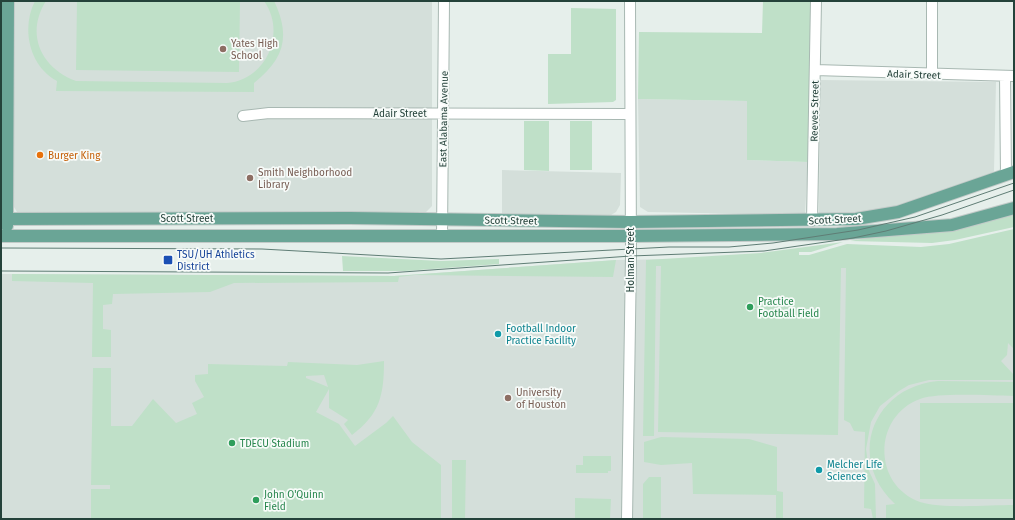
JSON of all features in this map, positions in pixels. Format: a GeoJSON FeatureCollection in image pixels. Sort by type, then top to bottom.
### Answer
{"type":"FeatureCollection","features":[{"type":"Feature","properties":{"kind":"main road"},"geometry":{"type":"LineString","coordinates":[[4,236],[8,1]]}},
{"type":"Feature","properties":{"kind":"main road","name":"Scott Street"},"geometry":{"type":"LineString","coordinates":[[4,219],[288,218],[630,222],[812,221],[856,219],[898,212],[1010,174]]}},
{"type":"Feature","properties":{"kind":"main road","name":"Scott Street"},"geometry":{"type":"LineString","coordinates":[[4,236],[631,236],[811,234],[886,231],[952,225],[1014,208]]}},
{"type":"Feature","properties":{"kind":"main road"},"geometry":{"type":"LineString","coordinates":[[137,218],[137,236]]}},
{"type":"Feature","properties":{"kind":"main road"},"geometry":{"type":"LineString","coordinates":[[288,218],[288,236]]}},
{"type":"Feature","properties":{"kind":"street","name":"East Alabama Avenue"},"geometry":{"type":"LineString","coordinates":[[442,236],[444,1]]}},
{"type":"Feature","properties":{"kind":"street","name":"Holman Street"},"geometry":{"type":"LineString","coordinates":[[627,519],[631,236],[629,114],[630,1]]}},
{"type":"Feature","properties":{"kind":"street","name":"Reeves Street"},"geometry":{"type":"LineString","coordinates":[[812,221],[816,1]]}},
{"type":"Feature","properties":{"kind":"street"},"geometry":{"type":"LineString","coordinates":[[932,1],[932,74]]}},
{"type":"Feature","properties":{"kind":"street","name":"Adair Street"},"geometry":{"type":"LineString","coordinates":[[815,70],[1009,76]]}},
{"type":"Feature","properties":{"kind":"street"},"geometry":{"type":"LineString","coordinates":[[1009,76],[1010,174]]}},
{"type":"Feature","properties":{"kind":"street","name":"Adair Street"},"geometry":{"type":"LineString","coordinates":[[243,116],[269,112],[629,114]]}},
{"type":"Feature","properties":{"kind":"shaded area"},"geometry":{"type":"Polygon","coordinates":[[[15,1],[432,1],[432,206],[423,215],[17,212],[14,207],[13,200],[15,1]]]}},
{"type":"Feature","properties":{"kind":"shaded area"},"geometry":{"type":"Polygon","coordinates":[[[820,80],[996,82],[994,171],[990,176],[895,207],[865,214],[819,213],[820,80]]]}},
{"type":"Feature","properties":{"kind":"shaded area"},"geometry":{"type":"Polygon","coordinates":[[[638,99],[748,101],[747,160],[808,162],[805,213],[800,215],[648,212],[640,207],[638,99]]]}},
{"type":"Feature","properties":{"kind":"shaded area"},"geometry":{"type":"Polygon","coordinates":[[[502,170],[621,173],[620,205],[616,212],[611,215],[598,217],[502,216],[502,170]]]}},
{"type":"Feature","properties":{"kind":"shaded area","name":"University of Houston"},"geometry":{"type":"Polygon","coordinates":[[[1014,231],[1014,519],[1,519],[1,274],[394,276],[616,260],[844,256],[960,245],[1014,231]]]}},
{"type":"Feature","properties":{"kind":"green space"},"geometry":{"type":"Polygon","coordinates":[[[35,1],[46,1],[40,13],[37,26],[37,37],[40,48],[46,59],[54,68],[76,81],[227,83],[241,80],[262,64],[269,53],[273,40],[271,14],[264,1],[274,1],[283,27],[283,38],[278,57],[272,66],[254,83],[254,92],[56,91],[57,81],[47,74],[40,66],[30,46],[28,34],[29,23],[35,1]]]}},
{"type":"Feature","properties":{"kind":"green space"},"geometry":{"type":"Polygon","coordinates":[[[77,1],[240,1],[239,72],[76,70],[77,1]]]}},
{"type":"Feature","properties":{"kind":"green space"},"geometry":{"type":"Polygon","coordinates":[[[763,1],[811,1],[808,162],[747,160],[747,101],[638,99],[639,32],[762,33],[763,1]]]}},
{"type":"Feature","properties":{"kind":"green space"},"geometry":{"type":"Polygon","coordinates":[[[571,8],[616,9],[616,100],[613,102],[548,104],[548,54],[571,54],[571,8]]]}},
{"type":"Feature","properties":{"kind":"green space"},"geometry":{"type":"Polygon","coordinates":[[[524,121],[549,121],[549,171],[524,170],[524,121]]]}},
{"type":"Feature","properties":{"kind":"green space"},"geometry":{"type":"Polygon","coordinates":[[[570,121],[592,121],[592,170],[570,170],[570,121]]]}},
{"type":"Feature","properties":{"kind":"green space"},"geometry":{"type":"Polygon","coordinates":[[[1014,213],[1014,227],[955,240],[932,243],[850,241],[1014,213]]]}},
{"type":"Feature","properties":{"kind":"green space"},"geometry":{"type":"Polygon","coordinates":[[[1014,229],[1014,349],[1008,343],[1007,355],[1001,361],[1014,375],[1014,380],[929,380],[909,385],[880,406],[871,422],[866,449],[869,471],[875,484],[876,519],[873,519],[871,509],[864,508],[865,432],[854,431],[850,423],[844,420],[846,268],[841,268],[838,435],[658,432],[661,266],[656,266],[654,436],[643,436],[646,260],[761,253],[843,242],[811,252],[799,252],[799,255],[809,255],[847,244],[921,247],[949,244],[1014,229]]]}},
{"type":"Feature","properties":{"kind":"green space"},"geometry":{"type":"Polygon","coordinates":[[[342,256],[441,261],[499,259],[499,264],[405,271],[343,271],[342,256]]]}},
{"type":"Feature","properties":{"kind":"green space"},"geometry":{"type":"Polygon","coordinates":[[[616,260],[613,277],[415,275],[399,277],[398,282],[234,283],[210,292],[113,294],[112,304],[103,305],[103,329],[111,330],[111,357],[92,357],[93,283],[12,281],[12,274],[394,276],[616,260]]]}},
{"type":"Feature","properties":{"kind":"green space","name":"TDECU Stadium"},"geometry":{"type":"Polygon","coordinates":[[[384,361],[381,394],[369,419],[352,435],[344,424],[348,420],[329,408],[329,389],[316,412],[339,424],[355,446],[393,416],[412,442],[441,465],[441,519],[91,519],[91,489],[110,489],[110,485],[91,485],[93,368],[111,368],[111,426],[132,426],[153,399],[176,423],[197,414],[192,403],[204,397],[195,381],[195,375],[208,374],[208,364],[287,366],[288,362],[357,365],[384,361]],[[324,375],[306,376],[306,378],[328,387],[324,375]]]}},
{"type":"Feature","properties":{"kind":"green space"},"geometry":{"type":"Polygon","coordinates":[[[938,381],[1014,382],[1014,396],[966,395],[929,397],[920,399],[905,408],[893,420],[887,435],[884,450],[887,466],[893,481],[904,493],[920,502],[929,504],[953,506],[1014,505],[1014,519],[886,519],[886,505],[895,504],[880,486],[872,467],[870,447],[873,428],[882,411],[897,396],[915,386],[938,381]]]}},
{"type":"Feature","properties":{"kind":"green space"},"geometry":{"type":"Polygon","coordinates":[[[920,403],[1014,403],[1014,499],[920,499],[920,403]]]}},
{"type":"Feature","properties":{"kind":"green space"},"geometry":{"type":"Polygon","coordinates":[[[661,437],[749,439],[777,447],[777,491],[783,492],[783,519],[776,519],[776,495],[693,494],[692,463],[661,465],[644,462],[644,442],[661,437]]]}},
{"type":"Feature","properties":{"kind":"green space"},"geometry":{"type":"Polygon","coordinates":[[[583,456],[611,456],[611,471],[608,471],[608,473],[576,473],[576,465],[583,465],[583,456]]]}},
{"type":"Feature","properties":{"kind":"green space"},"geometry":{"type":"Polygon","coordinates":[[[452,460],[466,460],[465,519],[452,519],[452,460]]]}},
{"type":"Feature","properties":{"kind":"green space"},"geometry":{"type":"Polygon","coordinates":[[[649,477],[661,477],[661,519],[643,519],[643,484],[649,477]]]}},
{"type":"Feature","properties":{"kind":"green space"},"geometry":{"type":"Polygon","coordinates":[[[575,498],[611,499],[610,519],[575,519],[575,498]]]}},
{"type":"Feature","properties":{"kind":"tram line"},"geometry":{"type":"LineString","coordinates":[[1,248],[262,249],[441,259],[669,247],[729,247],[773,243],[858,230],[915,217],[1014,183]]}},
{"type":"Feature","properties":{"kind":"tram line"},"geometry":{"type":"LineString","coordinates":[[1,271],[388,273],[631,256],[764,251],[853,238],[886,231],[942,215],[1014,190]]}},
{"type":"Feature","properties":{"kind":"place","name":"Yates High School"},"geometry":{"type":"Point","coordinates":[223,49]}},
{"type":"Feature","properties":{"kind":"place","name":"Burger King"},"geometry":{"type":"Point","coordinates":[40,155]}},
{"type":"Feature","properties":{"kind":"place","name":"Smith Neighborhood Library"},"geometry":{"type":"Point","coordinates":[250,178]}},
{"type":"Feature","properties":{"kind":"place","name":"TSU/UH Athletics District"},"geometry":{"type":"Point","coordinates":[168,260]}},
{"type":"Feature","properties":{"kind":"place","name":"Practice Football Field"},"geometry":{"type":"Point","coordinates":[750,307]}},
{"type":"Feature","properties":{"kind":"place","name":"Football Indoor Practice Facility"},"geometry":{"type":"Point","coordinates":[498,334]}},
{"type":"Feature","properties":{"kind":"place","name":"University of Houston"},"geometry":{"type":"Point","coordinates":[508,398]}},
{"type":"Feature","properties":{"kind":"place","name":"TDECU Stadium"},"geometry":{"type":"Point","coordinates":[232,443]}},
{"type":"Feature","properties":{"kind":"place","name":"Melcher Life Sciences"},"geometry":{"type":"Point","coordinates":[819,470]}},
{"type":"Feature","properties":{"kind":"place","name":"John O'Quinn Field"},"geometry":{"type":"Point","coordinates":[256,500]}}]}
